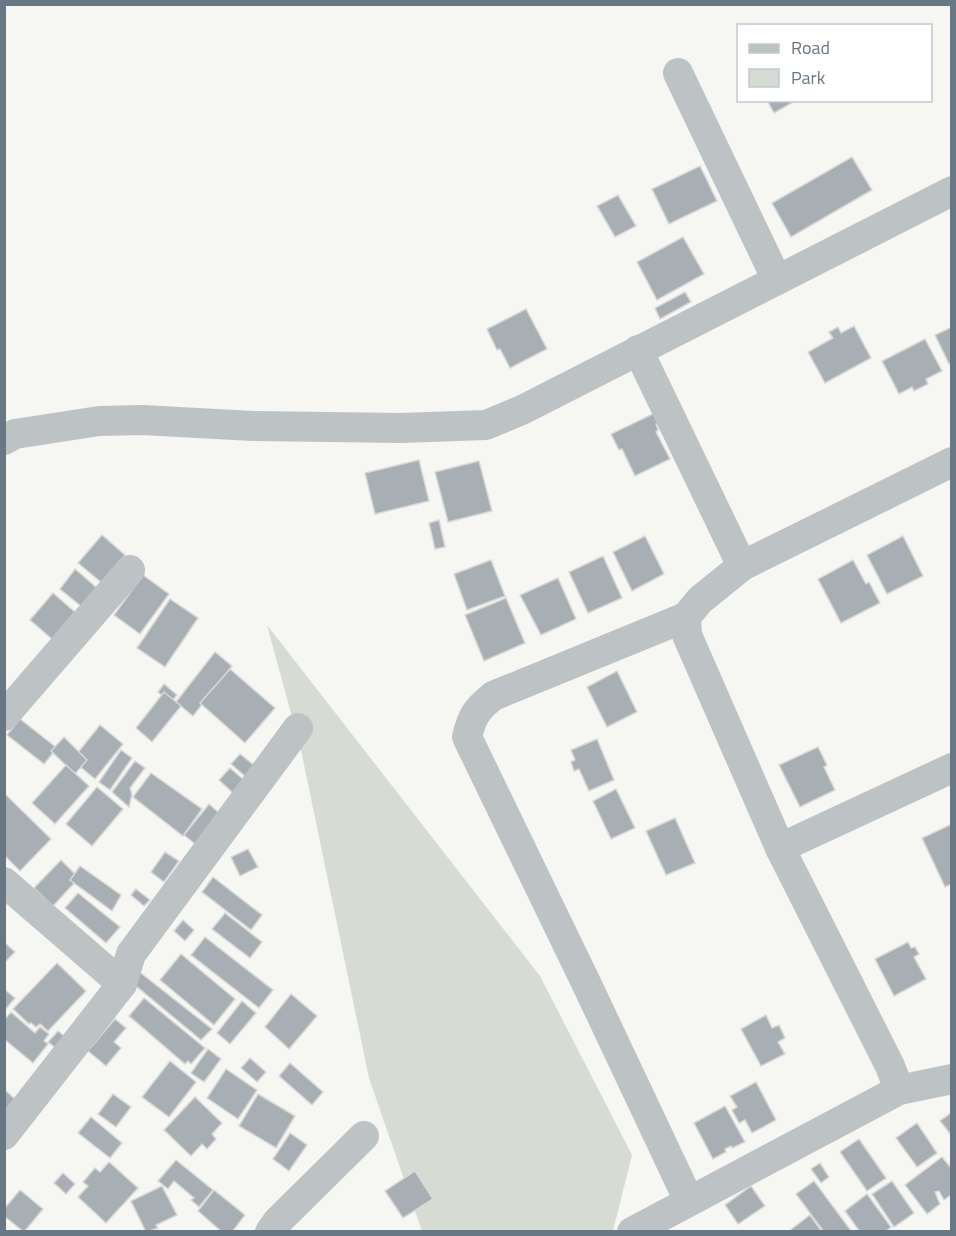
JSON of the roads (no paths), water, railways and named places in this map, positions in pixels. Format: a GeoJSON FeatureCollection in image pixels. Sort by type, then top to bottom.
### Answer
{"type":"FeatureCollection","features":[{"type":"Feature","properties":{"kind":"street"},"geometry":{"type":"LineString","coordinates":[[678,73],[777,280]]}},
{"type":"Feature","properties":{"kind":"street"},"geometry":{"type":"LineString","coordinates":[[4,440],[15,434],[99,421],[142,420],[253,426],[401,428],[486,425],[522,410],[951,191]]}},
{"type":"Feature","properties":{"kind":"street"},"geometry":{"type":"LineString","coordinates":[[638,351],[742,566]]}},
{"type":"Feature","properties":{"kind":"street"},"geometry":{"type":"LineString","coordinates":[[689,1201],[467,737],[472,718],[479,708],[493,696],[686,617],[700,600],[742,566],[951,462]]}},
{"type":"Feature","properties":{"kind":"street"},"geometry":{"type":"LineString","coordinates":[[4,716],[130,570]]}},
{"type":"Feature","properties":{"kind":"street"},"geometry":{"type":"LineString","coordinates":[[686,617],[687,634],[780,848],[890,1066],[899,1090]]}},
{"type":"Feature","properties":{"kind":"street"},"geometry":{"type":"LineString","coordinates":[[4,1135],[122,984],[131,954],[298,728]]}},
{"type":"Feature","properties":{"kind":"street"},"geometry":{"type":"LineString","coordinates":[[780,848],[951,768]]}},
{"type":"Feature","properties":{"kind":"street"},"geometry":{"type":"LineString","coordinates":[[4,882],[122,984]]}},
{"type":"Feature","properties":{"kind":"street"},"geometry":{"type":"LineString","coordinates":[[632,1232],[899,1090],[951,1078]]}},
{"type":"Feature","properties":{"kind":"street"},"geometry":{"type":"LineString","coordinates":[[270,1232],[277,1222],[364,1136]]}}]}
